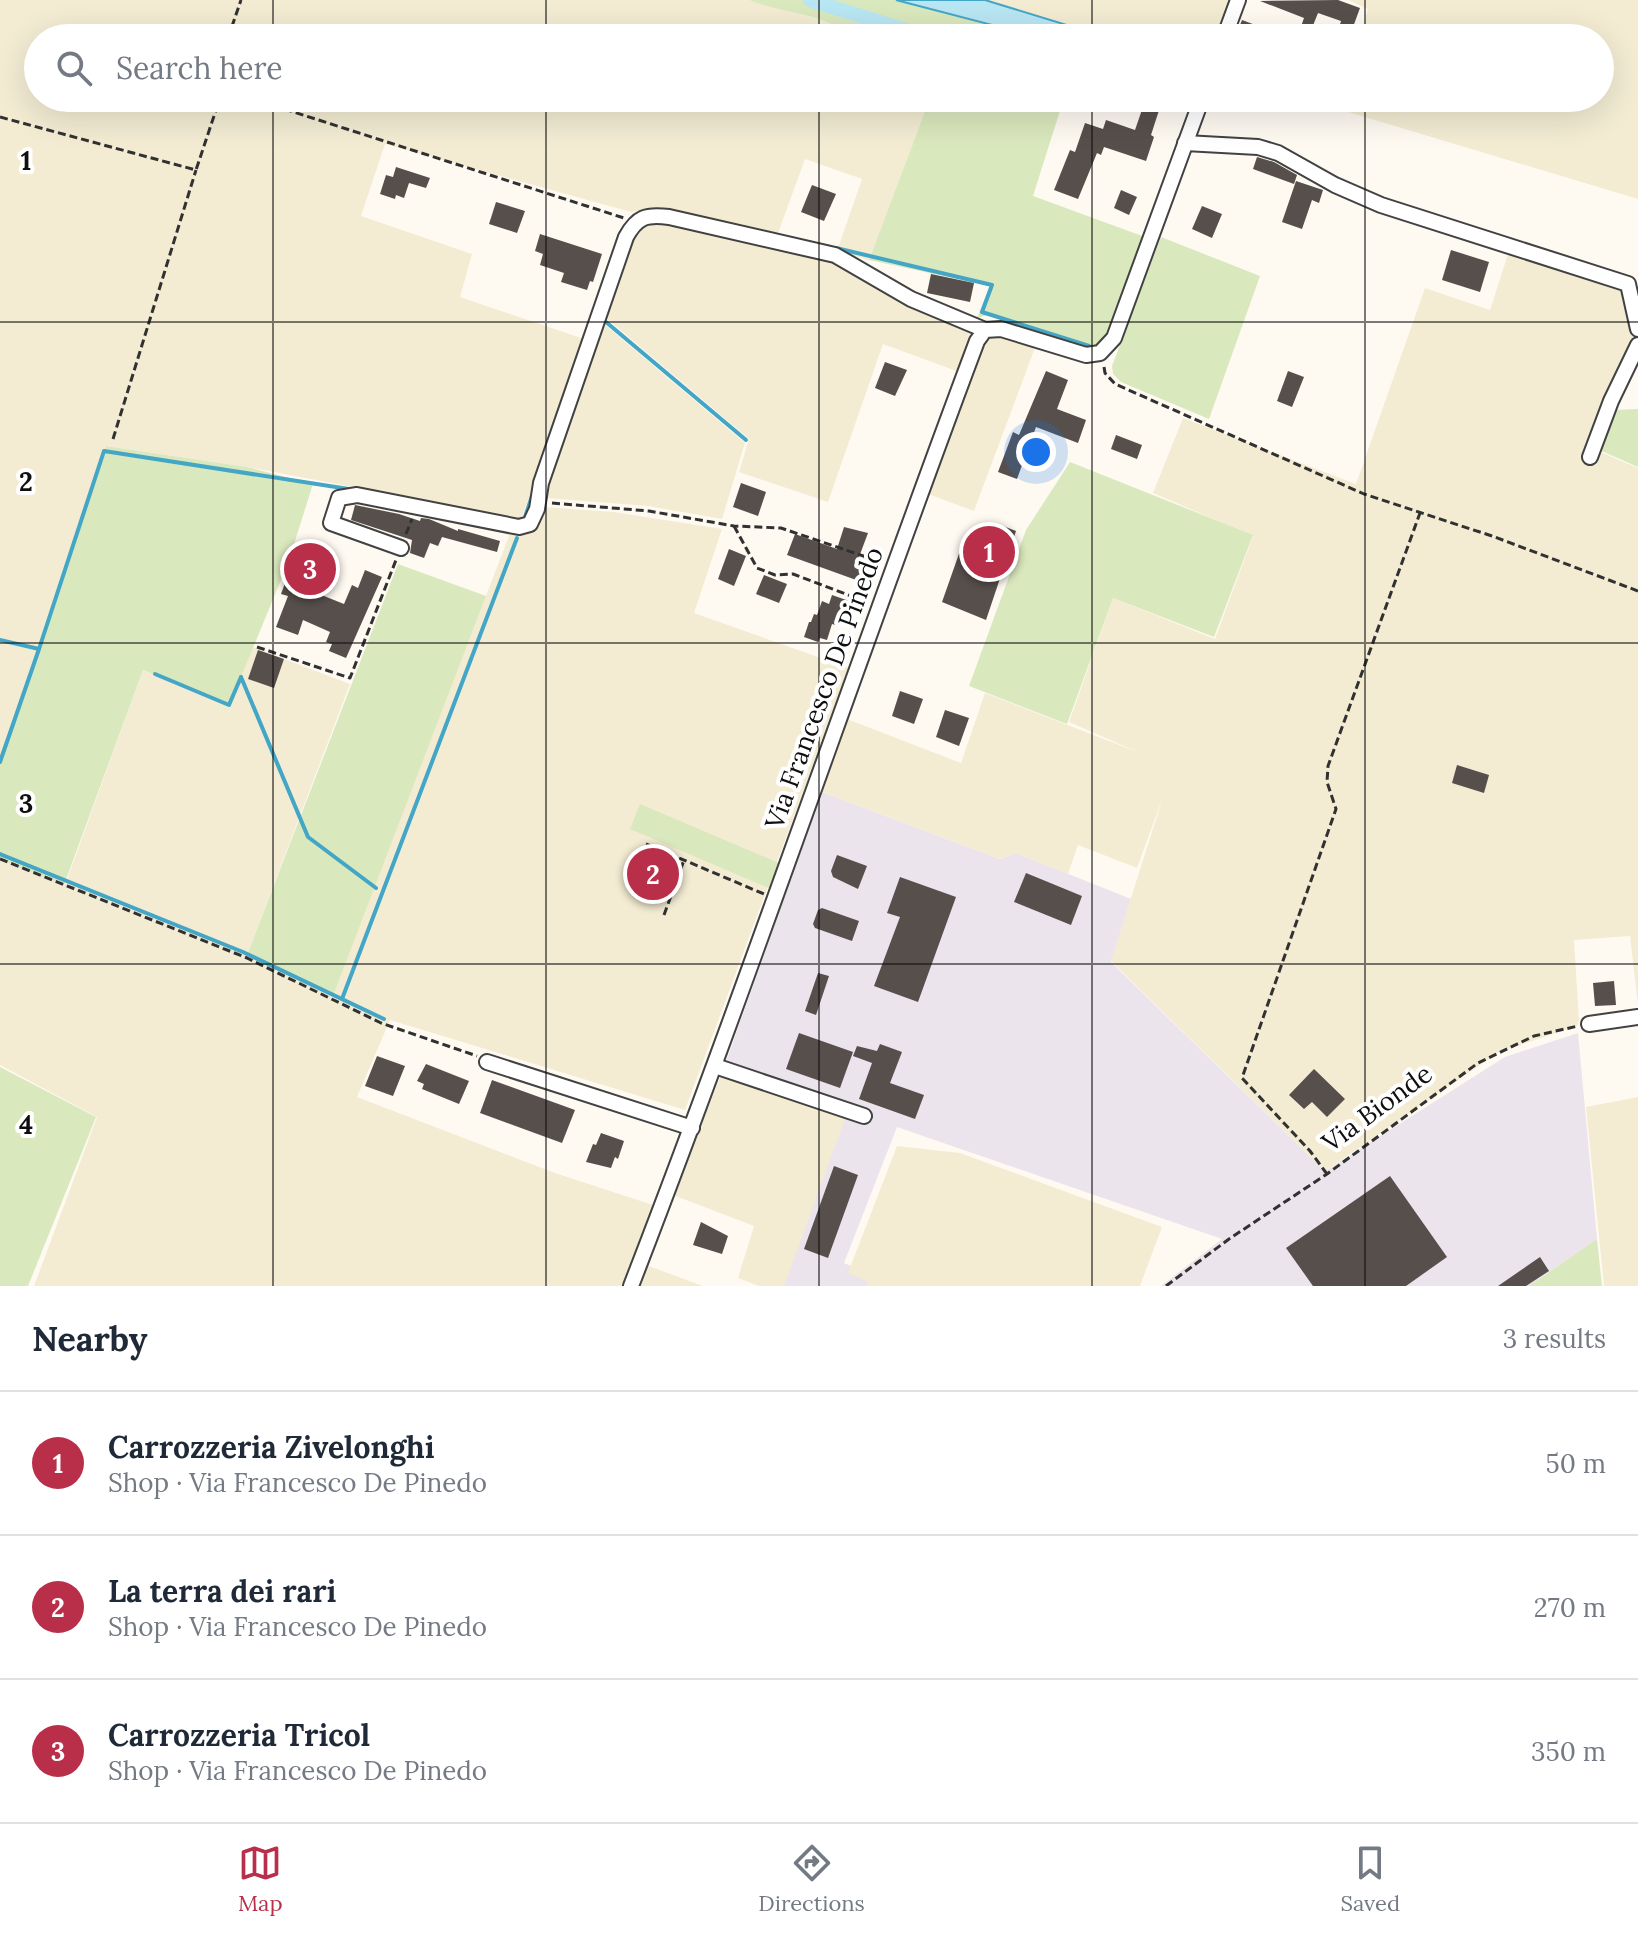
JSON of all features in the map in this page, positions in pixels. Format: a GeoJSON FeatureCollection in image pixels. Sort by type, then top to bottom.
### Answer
{"type":"FeatureCollection","features":[{"type":"Feature","properties":{"kind":"street"},"geometry":{"type":"LineString","coordinates":[[1229,24],[1238,0]]}},
{"type":"Feature","properties":{"kind":"street"},"geometry":{"type":"LineString","coordinates":[[401,548],[331,523],[339,498],[357,495],[519,527],[530,524],[541,483],[621,251],[636,220],[656,215],[669,217],[835,255],[911,299],[985,330],[1001,329],[1086,355],[1100,353],[1114,338],[1197,112]]}},
{"type":"Feature","properties":{"kind":"street"},"geometry":{"type":"LineString","coordinates":[[1185,143],[1258,147],[1278,153],[1335,185],[1381,205],[1628,284],[1638,329]]}},
{"type":"Feature","properties":{"kind":"street","name":"Via Francesco De Pinedo"},"geometry":{"type":"LineString","coordinates":[[631,1286],[715,1066],[892,566],[977,341],[985,330]]}},
{"type":"Feature","properties":{"kind":"street"},"geometry":{"type":"LineString","coordinates":[[1590,457],[1611,401],[1638,345]]}},
{"type":"Feature","properties":{"kind":"street"},"geometry":{"type":"LineString","coordinates":[[1589,1024],[1638,1017]]}},
{"type":"Feature","properties":{"kind":"street"},"geometry":{"type":"LineString","coordinates":[[487,1062],[692,1128]]}},
{"type":"Feature","properties":{"kind":"street"},"geometry":{"type":"LineString","coordinates":[[715,1066],[864,1116]]}},
{"type":"Feature","properties":{"kind":"path"},"geometry":{"type":"LineString","coordinates":[[233,24],[241,0]]}},
{"type":"Feature","properties":{"kind":"path"},"geometry":{"type":"LineString","coordinates":[[113,439],[215,112]]}},
{"type":"Feature","properties":{"kind":"path"},"geometry":{"type":"LineString","coordinates":[[293,112],[636,220]]}},
{"type":"Feature","properties":{"kind":"path"},"geometry":{"type":"LineString","coordinates":[[0,117],[196,170]]}},
{"type":"Feature","properties":{"kind":"path"},"geometry":{"type":"LineString","coordinates":[[1100,353],[1105,373],[1115,384],[1364,494],[1492,536],[1638,591]]}},
{"type":"Feature","properties":{"kind":"path"},"geometry":{"type":"LineString","coordinates":[[537,504],[649,511],[734,526],[781,528],[892,566]]}},
{"type":"Feature","properties":{"kind":"path"},"geometry":{"type":"LineString","coordinates":[[257,647],[350,678],[416,508]]}},
{"type":"Feature","properties":{"kind":"path"},"geometry":{"type":"LineString","coordinates":[[1327,1174],[1310,1151],[1242,1078],[1336,809],[1327,782],[1328,766],[1420,513]]}},
{"type":"Feature","properties":{"kind":"path"},"geometry":{"type":"LineString","coordinates":[[734,526],[757,568],[775,575],[793,574],[878,606]]}},
{"type":"Feature","properties":{"kind":"path"},"geometry":{"type":"LineString","coordinates":[[646,844],[775,898]]}},
{"type":"Feature","properties":{"kind":"path"},"geometry":{"type":"LineString","coordinates":[[0,859],[247,958],[381,1023],[470,1053],[487,1062]]}},
{"type":"Feature","properties":{"kind":"path"},"geometry":{"type":"LineString","coordinates":[[664,915],[684,860]]}},
{"type":"Feature","properties":{"kind":"path","name":"Via Bionde"},"geometry":{"type":"LineString","coordinates":[[1166,1286],[1229,1239],[1327,1174],[1478,1063],[1534,1036],[1589,1024]]}},
{"type":"Feature","properties":{"kind":"shaded area"},"geometry":{"type":"Polygon","coordinates":[[[0,0],[749,0],[832,24],[24,24],[24,112],[925,112],[869,260],[837,251],[862,179],[805,159],[777,236],[655,210],[631,212],[385,144],[361,216],[472,254],[460,297],[587,340],[521,519],[247,467],[106,446],[0,754],[0,0]]]}},
{"type":"Feature","properties":{"kind":"shaded area"},"geometry":{"type":"Polygon","coordinates":[[[985,0],[1229,0],[1220,24],[1063,24],[985,0]]]}},
{"type":"Feature","properties":{"kind":"shaded area"},"geometry":{"type":"Polygon","coordinates":[[[1348,0],[1638,0],[1638,199],[1348,112],[1614,112],[1614,24],[1363,24],[1368,9],[1348,0]]]}},
{"type":"Feature","properties":{"kind":"shaded area"},"geometry":{"type":"Polygon","coordinates":[[[667,223],[833,262],[968,327],[970,335],[959,372],[883,344],[828,502],[739,472],[749,439],[605,317],[632,239],[647,224],[667,223]]]}},
{"type":"Feature","properties":{"kind":"shaded area"},"geometry":{"type":"Polygon","coordinates":[[[1510,248],[1623,286],[1631,318],[1635,359],[1598,451],[1638,468],[1638,1005],[1630,936],[1574,940],[1577,1026],[1499,1052],[1325,1171],[1111,961],[1163,797],[1137,868],[1078,845],[1068,874],[1016,853],[1000,859],[822,792],[847,719],[961,763],[985,693],[1140,753],[1069,722],[1113,598],[1215,639],[1253,536],[1153,493],[1183,418],[1356,484],[1425,288],[1490,310],[1510,248]]]}},
{"type":"Feature","properties":{"kind":"shaded area"},"geometry":{"type":"Polygon","coordinates":[[[603,323],[745,443],[722,519],[648,506],[545,498],[545,484],[603,323]]]}},
{"type":"Feature","properties":{"kind":"shaded area"},"geometry":{"type":"Polygon","coordinates":[[[995,331],[1036,345],[974,511],[928,494],[984,338],[995,331]]]}},
{"type":"Feature","properties":{"kind":"shaded area"},"geometry":{"type":"Polygon","coordinates":[[[544,507],[614,512],[722,529],[694,613],[849,668],[685,1110],[390,1020],[357,1097],[555,1173],[653,1205],[622,1286],[34,1286],[97,1117],[0,1065],[0,860],[65,885],[143,670],[229,706],[253,647],[350,684],[247,955],[333,995],[512,528],[544,507]]]}},
{"type":"Feature","properties":{"kind":"shaded area"},"geometry":{"type":"Polygon","coordinates":[[[822,792],[1000,859],[1016,853],[1131,899],[1111,962],[1325,1171],[1505,1057],[1578,1033],[1597,1239],[1529,1286],[1161,1286],[1222,1239],[897,1127],[844,1263],[881,1279],[878,1286],[784,1286],[722,1073],[822,792]]]}},
{"type":"Feature","properties":{"kind":"shaded area"},"geometry":{"type":"Polygon","coordinates":[[[722,1073],[845,1119],[784,1286],[759,1286],[738,1278],[754,1226],[673,1195],[722,1073]]]}},
{"type":"Feature","properties":{"kind":"shaded area"},"geometry":{"type":"Polygon","coordinates":[[[1638,1097],[1638,1286],[1604,1286],[1586,1107],[1638,1097]]]}},
{"type":"Feature","properties":{"kind":"shaded area"},"geometry":{"type":"Polygon","coordinates":[[[897,1146],[960,1153],[1162,1227],[1140,1286],[866,1286],[867,1281],[848,1273],[897,1146]]]}},
{"type":"Feature","properties":{"kind":"shaded area"},"geometry":{"type":"Polygon","coordinates":[[[646,1265],[703,1286],[638,1286],[646,1265]]]}},
{"type":"Feature","properties":{"kind":"green space"},"geometry":{"type":"Polygon","coordinates":[[[749,0],[896,0],[988,24],[832,24],[749,0]]]}},
{"type":"Feature","properties":{"kind":"green space"},"geometry":{"type":"Polygon","coordinates":[[[925,112],[1060,112],[1033,196],[1145,237],[1107,337],[1097,346],[1089,347],[987,315],[977,318],[990,286],[869,260],[925,112]]]}},
{"type":"Feature","properties":{"kind":"green space"},"geometry":{"type":"Polygon","coordinates":[[[1161,237],[1260,276],[1209,419],[1121,382],[1113,374],[1112,366],[1161,237]]]}},
{"type":"Feature","properties":{"kind":"green space"},"geometry":{"type":"Polygon","coordinates":[[[1638,409],[1638,467],[1597,449],[1613,410],[1638,409]]]}},
{"type":"Feature","properties":{"kind":"green space"},"geometry":{"type":"Polygon","coordinates":[[[106,446],[247,467],[313,484],[288,563],[229,706],[143,670],[64,885],[0,860],[0,754],[106,446]]]}},
{"type":"Feature","properties":{"kind":"green space"},"geometry":{"type":"Polygon","coordinates":[[[1070,462],[1253,535],[1214,637],[1113,598],[1067,724],[969,686],[1026,530],[1070,462]]]}},
{"type":"Feature","properties":{"kind":"green space"},"geometry":{"type":"Polygon","coordinates":[[[398,564],[486,596],[333,996],[247,955],[398,564]]]}},
{"type":"Feature","properties":{"kind":"green space"},"geometry":{"type":"Polygon","coordinates":[[[640,804],[779,863],[769,888],[630,829],[640,804]]]}},
{"type":"Feature","properties":{"kind":"green space"},"geometry":{"type":"Polygon","coordinates":[[[0,1067],[96,1117],[28,1286],[0,1286],[0,1067]]]}},
{"type":"Feature","properties":{"kind":"green space"},"geometry":{"type":"Polygon","coordinates":[[[1597,1239],[1602,1286],[1529,1286],[1597,1239]]]}},
{"type":"Feature","properties":{"kind":"water"},"geometry":{"type":"Polygon","coordinates":[[[896,0],[985,0],[1063,24],[988,24],[896,0]]]}},
{"type":"Feature","properties":{"kind":"building"},"geometry":{"type":"Polygon","coordinates":[[[1338,0],[1360,8],[1354,24],[1340,24],[1341,21],[1318,13],[1314,24],[1302,24],[1304,18],[1260,1],[1338,0]]]}},
{"type":"Feature","properties":{"kind":"building"},"geometry":{"type":"Polygon","coordinates":[[[1141,112],[1158,112],[1146,161],[1104,147],[1101,155],[1097,153],[1078,199],[1054,190],[1070,150],[1075,152],[1085,123],[1103,129],[1106,120],[1135,130],[1141,112]]]}},
{"type":"Feature","properties":{"kind":"building"},"geometry":{"type":"Polygon","coordinates":[[[1257,157],[1274,162],[1297,175],[1294,184],[1253,169],[1257,157]]]}},
{"type":"Feature","properties":{"kind":"building"},"geometry":{"type":"Polygon","coordinates":[[[396,167],[430,178],[426,188],[409,183],[404,198],[396,195],[395,199],[380,194],[386,175],[393,177],[396,167]]]}},
{"type":"Feature","properties":{"kind":"building"},"geometry":{"type":"Polygon","coordinates":[[[1296,181],[1323,190],[1319,203],[1312,200],[1302,229],[1282,222],[1296,181]]]}},
{"type":"Feature","properties":{"kind":"building"},"geometry":{"type":"Polygon","coordinates":[[[812,185],[836,194],[824,221],[801,212],[812,185]]]}},
{"type":"Feature","properties":{"kind":"building"},"geometry":{"type":"Polygon","coordinates":[[[1121,190],[1137,197],[1129,215],[1114,208],[1121,190]]]}},
{"type":"Feature","properties":{"kind":"building"},"geometry":{"type":"Polygon","coordinates":[[[496,202],[525,211],[517,233],[489,224],[496,202]]]}},
{"type":"Feature","properties":{"kind":"building"},"geometry":{"type":"Polygon","coordinates":[[[1202,206],[1222,214],[1212,238],[1192,229],[1202,206]]]}},
{"type":"Feature","properties":{"kind":"building"},"geometry":{"type":"Polygon","coordinates":[[[540,234],[602,254],[593,282],[590,281],[587,290],[561,282],[564,273],[540,265],[543,254],[535,251],[540,234]]]}},
{"type":"Feature","properties":{"kind":"building"},"geometry":{"type":"Polygon","coordinates":[[[1451,250],[1489,262],[1480,292],[1442,280],[1451,250]]]}},
{"type":"Feature","properties":{"kind":"building"},"geometry":{"type":"Polygon","coordinates":[[[931,274],[974,283],[970,302],[927,293],[931,274]]]}},
{"type":"Feature","properties":{"kind":"building"},"geometry":{"type":"Polygon","coordinates":[[[885,362],[907,370],[895,396],[875,388],[885,362]]]}},
{"type":"Feature","properties":{"kind":"building"},"geometry":{"type":"Polygon","coordinates":[[[1046,371],[1068,380],[1057,409],[1086,420],[1078,443],[1036,427],[1017,479],[998,472],[1013,432],[1019,435],[1046,371]]]}},
{"type":"Feature","properties":{"kind":"building"},"geometry":{"type":"Polygon","coordinates":[[[1288,371],[1304,377],[1292,407],[1277,401],[1288,371]]]}},
{"type":"Feature","properties":{"kind":"building"},"geometry":{"type":"Polygon","coordinates":[[[1116,435],[1142,445],[1137,459],[1111,449],[1116,435]]]}},
{"type":"Feature","properties":{"kind":"building"},"geometry":{"type":"Polygon","coordinates":[[[741,483],[766,492],[758,516],[733,507],[741,483]]]}},
{"type":"Feature","properties":{"kind":"building"},"geometry":{"type":"Polygon","coordinates":[[[355,505],[420,521],[421,518],[429,519],[458,531],[500,541],[497,552],[442,537],[438,546],[430,543],[424,558],[410,553],[412,540],[351,520],[355,505]]]}},
{"type":"Feature","properties":{"kind":"building"},"geometry":{"type":"Polygon","coordinates":[[[1003,526],[1016,531],[986,620],[942,602],[961,548],[992,557],[1003,526]]]}},
{"type":"Feature","properties":{"kind":"building"},"geometry":{"type":"Polygon","coordinates":[[[844,527],[868,533],[859,557],[878,564],[870,585],[787,555],[795,534],[837,549],[844,527]]]}},
{"type":"Feature","properties":{"kind":"building"},"geometry":{"type":"Polygon","coordinates":[[[300,542],[329,554],[314,592],[344,604],[352,585],[358,588],[365,570],[382,577],[346,658],[329,651],[332,644],[326,642],[330,632],[303,620],[298,635],[276,627],[288,596],[281,594],[300,542]]]}},
{"type":"Feature","properties":{"kind":"building"},"geometry":{"type":"Polygon","coordinates":[[[729,549],[746,556],[734,586],[718,579],[729,549]]]}},
{"type":"Feature","properties":{"kind":"building"},"geometry":{"type":"Polygon","coordinates":[[[764,575],[787,584],[779,603],[756,594],[764,575]]]}},
{"type":"Feature","properties":{"kind":"building"},"geometry":{"type":"Polygon","coordinates":[[[832,595],[852,602],[848,613],[844,611],[839,626],[832,624],[827,640],[820,638],[818,642],[804,637],[822,601],[829,604],[832,595]]]}},
{"type":"Feature","properties":{"kind":"building"},"geometry":{"type":"Polygon","coordinates":[[[258,650],[284,659],[274,688],[248,679],[258,650]]]}},
{"type":"Feature","properties":{"kind":"building"},"geometry":{"type":"Polygon","coordinates":[[[900,691],[923,699],[914,724],[892,716],[900,691]]]}},
{"type":"Feature","properties":{"kind":"building"},"geometry":{"type":"Polygon","coordinates":[[[945,710],[969,718],[959,746],[936,737],[945,710]]]}},
{"type":"Feature","properties":{"kind":"building"},"geometry":{"type":"Polygon","coordinates":[[[1457,765],[1489,775],[1484,793],[1452,783],[1457,765]]]}},
{"type":"Feature","properties":{"kind":"building"},"geometry":{"type":"Polygon","coordinates":[[[647,854],[669,862],[658,893],[637,886],[647,854]]]}},
{"type":"Feature","properties":{"kind":"building"},"geometry":{"type":"Polygon","coordinates":[[[837,855],[867,866],[858,889],[833,877],[831,871],[837,855]]]}},
{"type":"Feature","properties":{"kind":"building"},"geometry":{"type":"Polygon","coordinates":[[[1026,873],[1082,896],[1071,925],[1014,902],[1026,873]]]}},
{"type":"Feature","properties":{"kind":"building"},"geometry":{"type":"Polygon","coordinates":[[[900,877],[956,897],[918,1002],[874,986],[900,917],[887,913],[900,877]]]}},
{"type":"Feature","properties":{"kind":"building"},"geometry":{"type":"Polygon","coordinates":[[[822,908],[859,921],[852,941],[815,928],[813,924],[818,910],[822,908]]]}},
{"type":"Feature","properties":{"kind":"building"},"geometry":{"type":"Polygon","coordinates":[[[818,973],[829,976],[816,1015],[805,1011],[818,973]]]}},
{"type":"Feature","properties":{"kind":"building"},"geometry":{"type":"Polygon","coordinates":[[[1614,981],[1616,1005],[1595,1006],[1593,983],[1614,981]]]}},
{"type":"Feature","properties":{"kind":"building"},"geometry":{"type":"Polygon","coordinates":[[[799,1033],[853,1052],[840,1088],[786,1069],[799,1033]]]}},
{"type":"Feature","properties":{"kind":"building"},"geometry":{"type":"Polygon","coordinates":[[[880,1044],[902,1052],[890,1083],[924,1095],[915,1119],[859,1099],[872,1063],[853,1056],[857,1046],[877,1051],[880,1044]]]}},
{"type":"Feature","properties":{"kind":"building"},"geometry":{"type":"Polygon","coordinates":[[[377,1056],[405,1066],[393,1096],[365,1086],[377,1056]]]}},
{"type":"Feature","properties":{"kind":"building"},"geometry":{"type":"Polygon","coordinates":[[[426,1064],[469,1081],[459,1104],[422,1089],[424,1084],[417,1081],[426,1064]]]}},
{"type":"Feature","properties":{"kind":"building"},"geometry":{"type":"Polygon","coordinates":[[[1314,1069],[1345,1099],[1327,1117],[1312,1102],[1304,1109],[1289,1095],[1314,1069]]]}},
{"type":"Feature","properties":{"kind":"building"},"geometry":{"type":"Polygon","coordinates":[[[492,1080],[575,1110],[562,1143],[480,1113],[492,1080]]]}},
{"type":"Feature","properties":{"kind":"building"},"geometry":{"type":"Polygon","coordinates":[[[601,1133],[624,1141],[618,1159],[615,1157],[611,1168],[586,1162],[601,1133]]]}},
{"type":"Feature","properties":{"kind":"building"},"geometry":{"type":"Polygon","coordinates":[[[834,1166],[858,1175],[828,1258],[804,1249],[834,1166]]]}},
{"type":"Feature","properties":{"kind":"building"},"geometry":{"type":"Polygon","coordinates":[[[1390,1176],[1447,1257],[1406,1286],[1313,1286],[1286,1248],[1390,1176]]]}},
{"type":"Feature","properties":{"kind":"building"},"geometry":{"type":"Polygon","coordinates":[[[701,1222],[728,1236],[722,1254],[693,1245],[701,1222]]]}},
{"type":"Feature","properties":{"kind":"building"},"geometry":{"type":"Polygon","coordinates":[[[1540,1257],[1549,1271],[1526,1286],[1498,1286],[1540,1257]]]}},
{"type":"Feature","properties":{"kind":"waterway"},"geometry":{"type":"LineString","coordinates":[[810,0],[886,24]]}},
{"type":"Feature","properties":{"kind":"waterway"},"geometry":{"type":"LineString","coordinates":[[836,248],[992,285],[982,312],[1089,346]]}},
{"type":"Feature","properties":{"kind":"waterway"},"geometry":{"type":"LineString","coordinates":[[606,322],[746,440]]}},
{"type":"Feature","properties":{"kind":"waterway"},"geometry":{"type":"LineString","coordinates":[[0,640],[39,649],[104,451],[355,490]]}},
{"type":"Feature","properties":{"kind":"waterway"},"geometry":{"type":"LineString","coordinates":[[524,520],[533,493]]}},
{"type":"Feature","properties":{"kind":"waterway"},"geometry":{"type":"LineString","coordinates":[[342,999],[517,538]]}},
{"type":"Feature","properties":{"kind":"waterway"},"geometry":{"type":"LineString","coordinates":[[0,762],[39,649]]}},
{"type":"Feature","properties":{"kind":"waterway"},"geometry":{"type":"LineString","coordinates":[[155,674],[229,705],[241,677]]}},
{"type":"Feature","properties":{"kind":"waterway"},"geometry":{"type":"LineString","coordinates":[[241,677],[308,837],[376,888]]}},
{"type":"Feature","properties":{"kind":"waterway"},"geometry":{"type":"LineString","coordinates":[[0,854],[243,952],[384,1019]]}},
{"type":"Feature","properties":{"kind":"place","name":"Carrozzeria Zivelonghi"},"geometry":{"type":"Point","coordinates":[989,552]}},
{"type":"Feature","properties":{"kind":"place","name":"Carrozzeria Tricol"},"geometry":{"type":"Point","coordinates":[310,569]}},
{"type":"Feature","properties":{"kind":"place","name":"La terra dei rari"},"geometry":{"type":"Point","coordinates":[653,874]}}]}
